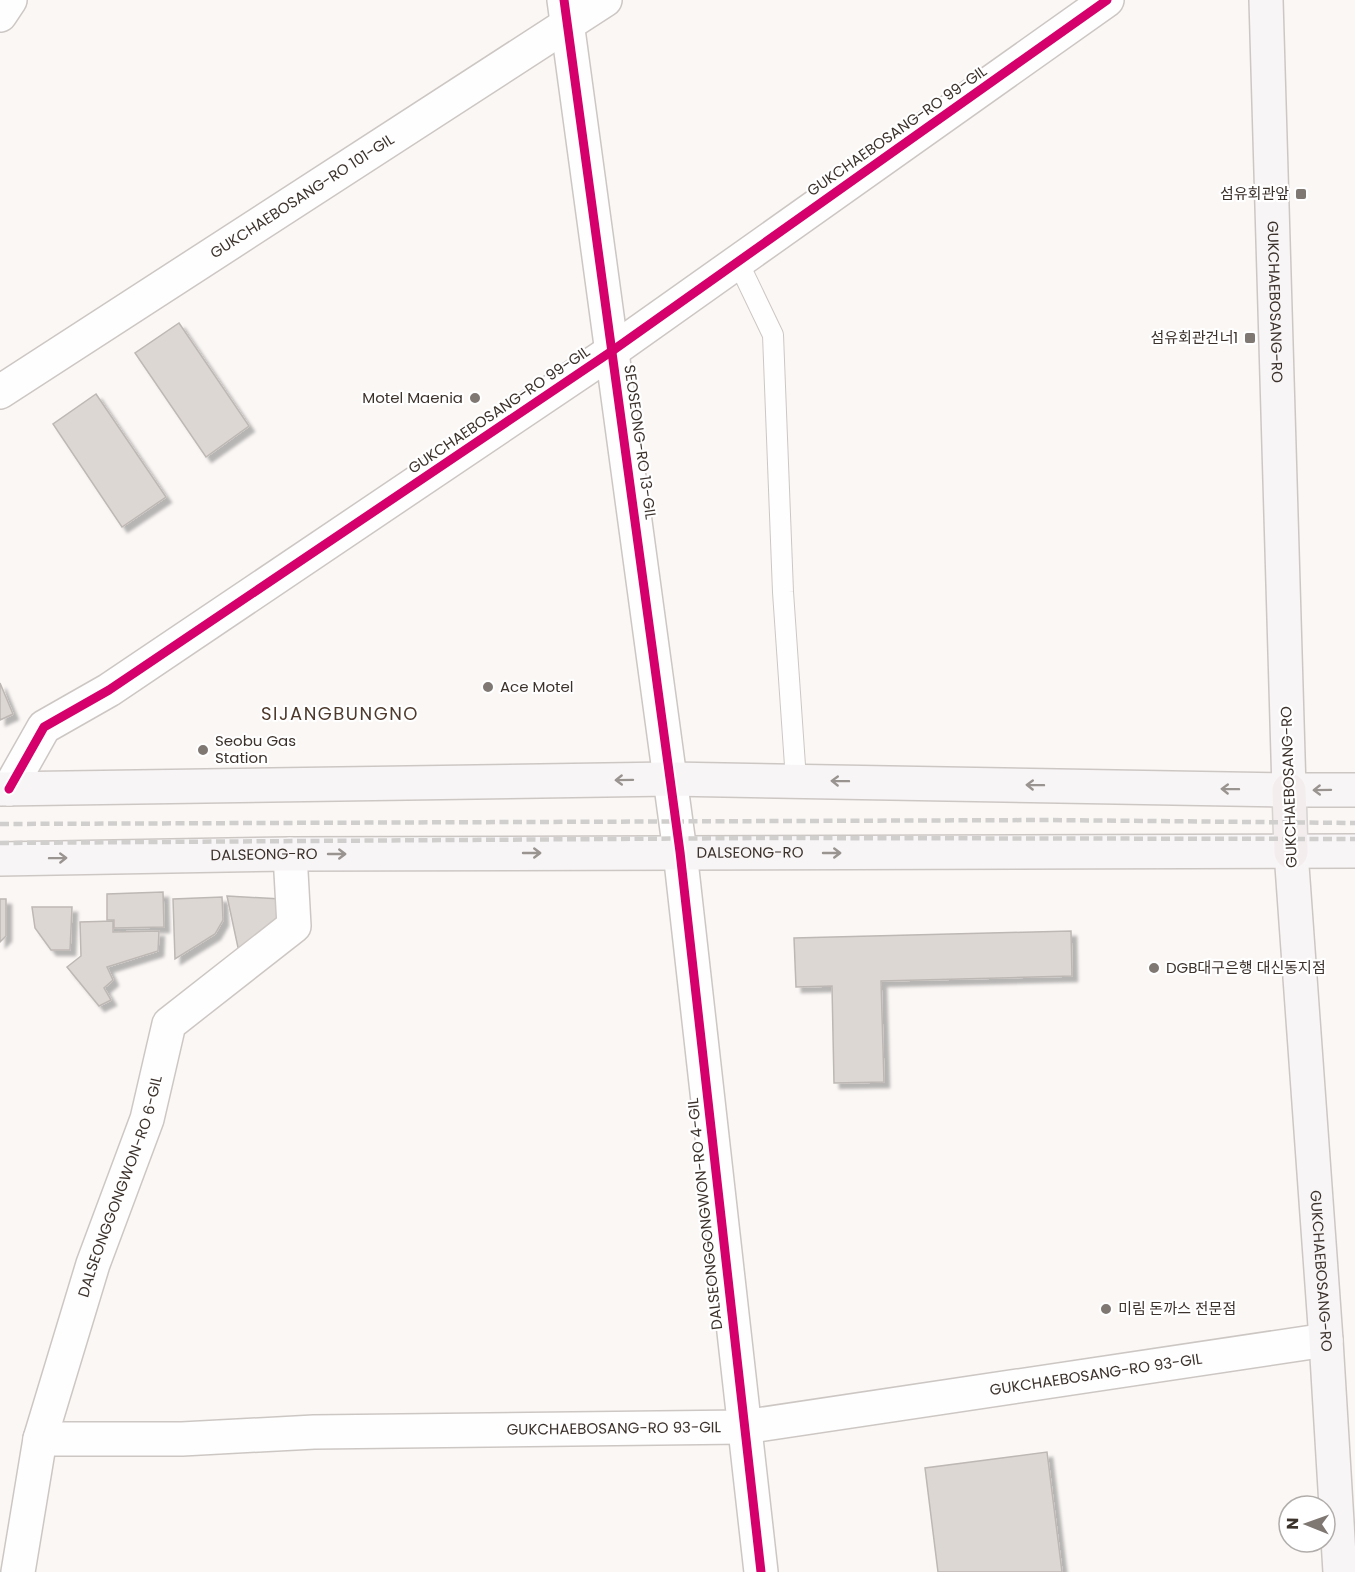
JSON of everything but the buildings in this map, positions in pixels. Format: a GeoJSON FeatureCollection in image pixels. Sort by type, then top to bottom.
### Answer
{"type":"FeatureCollection","features":[{"type":"Feature","properties":{"kind":"main road","name":"GUKCHAEBOSANG-RO"},"geometry":{"type":"LineString","coordinates":[[1266,0],[1291,852],[1340,1572]]}},
{"type":"Feature","properties":{"kind":"main road"},"geometry":{"type":"LineString","coordinates":[[5,789],[670,779],[1355,790]]}},
{"type":"Feature","properties":{"kind":"main road","name":"DALSEONG-RO"},"geometry":{"type":"LineString","coordinates":[[0,859],[290,854],[1355,851]]}},
{"type":"Feature","properties":{"kind":"street"},"geometry":{"type":"LineString","coordinates":[[0,15],[10,0]]}},
{"type":"Feature","properties":{"kind":"street","name":"GUKCHAEBOSANG-RO 101-GIL"},"geometry":{"type":"LineString","coordinates":[[0,392],[566,12],[605,0]]}},
{"type":"Feature","properties":{"kind":"street","name":"GUKCHAEBOSANG-RO 99-GIL"},"geometry":{"type":"LineString","coordinates":[[5,789],[44,728],[109,690],[612,351],[1107,0]]}},
{"type":"Feature","properties":{"kind":"street","name":"SEOSEONG-RO 13-GIL"},"geometry":{"type":"LineString","coordinates":[[566,12],[680,852]]}},
{"type":"Feature","properties":{"kind":"street","name":"DALSEONGGONGWON-RO 4-GIL"},"geometry":{"type":"LineString","coordinates":[[680,852],[761,1572]]}},
{"type":"Feature","properties":{"kind":"street","name":"DALSEONGGONGWON-RO 6-GIL"},"geometry":{"type":"LineString","coordinates":[[18,1572],[40,1439],[93,1264],[147,1119],[169,1024],[294,926],[290,854]]}},
{"type":"Feature","properties":{"kind":"street","name":"GUKCHAEBOSANG-RO 93-GIL"},"geometry":{"type":"LineString","coordinates":[[40,1439],[182,1439],[314,1432],[744,1427],[1326,1340]]}},
{"type":"Feature","properties":{"kind":"lane"},"geometry":{"type":"LineString","coordinates":[[738,262],[772,334],[783,592],[796,780]]}},
{"type":"Feature","properties":{"kind":"railway"},"geometry":{"type":"LineString","coordinates":[[0,824],[1049,820],[1355,823]]}},
{"type":"Feature","properties":{"kind":"railway"},"geometry":{"type":"LineString","coordinates":[[0,843],[762,838],[1355,839]]}},
{"type":"Feature","properties":{"kind":"cycle path"},"geometry":{"type":"LineString","coordinates":[[564,0],[680,852],[761,1572]]}},
{"type":"Feature","properties":{"kind":"cycle path"},"geometry":{"type":"LineString","coordinates":[[9,789],[44,727],[109,690],[612,351],[1107,0]]}},
{"type":"Feature","properties":{"kind":"place","name":"섬유회관앞"},"geometry":{"type":"Point","coordinates":[1301,194]}},
{"type":"Feature","properties":{"kind":"place","name":"섬유회관건너1"},"geometry":{"type":"Point","coordinates":[1250,338]}},
{"type":"Feature","properties":{"kind":"place","name":"Motel Maenia"},"geometry":{"type":"Point","coordinates":[475,398]}},
{"type":"Feature","properties":{"kind":"place","name":"Ace Motel"},"geometry":{"type":"Point","coordinates":[488,687]}},
{"type":"Feature","properties":{"kind":"place","name":"Seobu Gas Station"},"geometry":{"type":"Point","coordinates":[203,750]}},
{"type":"Feature","properties":{"kind":"place","name":"DGB대구은행 대신동지점"},"geometry":{"type":"Point","coordinates":[1154,968]}},
{"type":"Feature","properties":{"kind":"place","name":"미림 돈까스 전문점"},"geometry":{"type":"Point","coordinates":[1106,1309]}},
{"type":"Feature","properties":{"kind":"district","name":"SIJANGBUNGNO"},"geometry":{"type":"Point","coordinates":[340,714]}}]}
